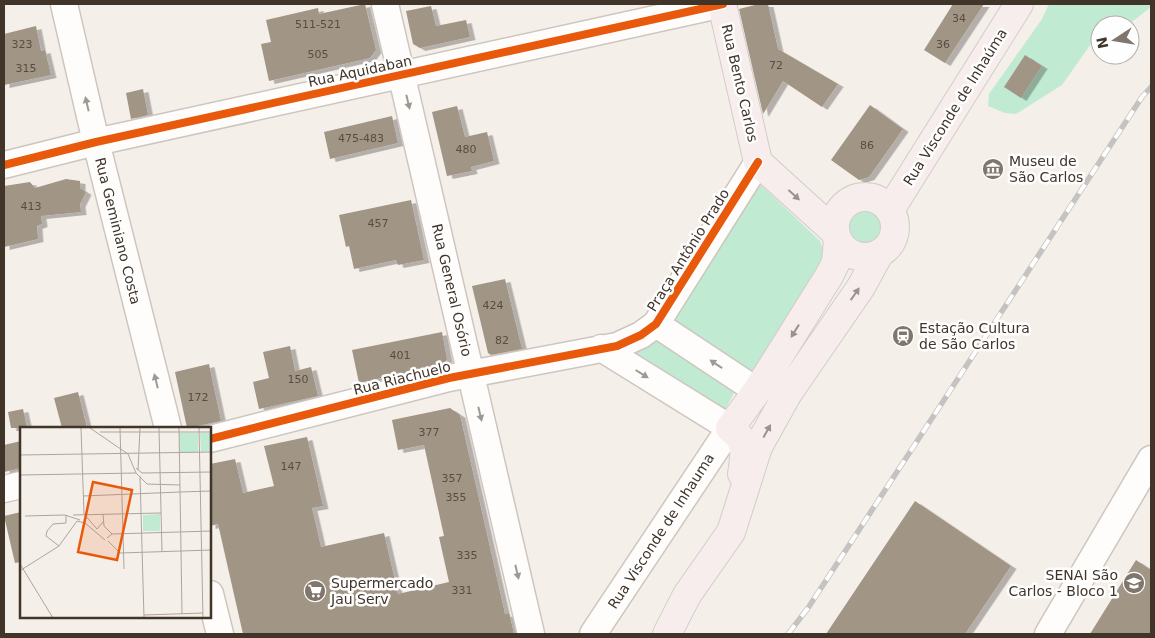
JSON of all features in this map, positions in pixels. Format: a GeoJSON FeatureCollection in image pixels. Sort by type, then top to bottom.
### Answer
{"type":"FeatureCollection","features":[{"type":"Feature","properties":{"kind":"main road","name":"Rua Bento Carlos"},"geometry":{"type":"LineString","coordinates":[[722,4],[758,162]]}},
{"type":"Feature","properties":{"kind":"main road","name":"Rua Visconde de Inhaúma"},"geometry":{"type":"LineString","coordinates":[[890,210],[1019,4]]}},
{"type":"Feature","properties":{"kind":"main road"},"geometry":{"type":"LineString","coordinates":[[758,162],[836,236],[844,249],[860,257],[879,254]]}},
{"type":"Feature","properties":{"kind":"main road"},"geometry":{"type":"LineString","coordinates":[[667,634],[687,595],[735,521],[758,447],[780,408],[861,287],[879,254],[893,240],[894,220],[890,210],[884,203],[874,198],[854,198],[839,212],[836,236],[836,262],[829,276],[757,391],[730,428],[738,433],[745,448],[735,521]]}},
{"type":"Feature","properties":{"kind":"street","name":"Rua Geminiano Costa"},"geometry":{"type":"LineString","coordinates":[[64,4],[96,142],[168,427]]}},
{"type":"Feature","properties":{"kind":"street","name":"Rua General Osório"},"geometry":{"type":"LineString","coordinates":[[385,4],[531,634]]}},
{"type":"Feature","properties":{"kind":"street","name":"Rua Aquidaban"},"geometry":{"type":"LineString","coordinates":[[4,165],[96,142],[722,4]]}},
{"type":"Feature","properties":{"kind":"street","name":"Praça Antônio Prado"},"geometry":{"type":"LineString","coordinates":[[601,348],[617,346],[641,335],[656,324],[758,162]]}},
{"type":"Feature","properties":{"kind":"street"},"geometry":{"type":"LineString","coordinates":[[656,324],[757,391]]}},
{"type":"Feature","properties":{"kind":"street","name":"Rua Riachuelo"},"geometry":{"type":"LineString","coordinates":[[211,439],[471,373],[601,348]]}},
{"type":"Feature","properties":{"kind":"street"},"geometry":{"type":"LineString","coordinates":[[601,348],[730,428]]}},
{"type":"Feature","properties":{"kind":"street","name":"Rua Visconde de Inhauma"},"geometry":{"type":"LineString","coordinates":[[593,634],[730,428]]}},
{"type":"Feature","properties":{"kind":"street"},"geometry":{"type":"LineString","coordinates":[[1048,634],[1148,472]]}},
{"type":"Feature","properties":{"kind":"street"},"geometry":{"type":"LineString","coordinates":[[4,489],[20,485]]}},
{"type":"Feature","properties":{"kind":"street"},"geometry":{"type":"LineString","coordinates":[[211,598],[220,634]]}},
{"type":"Feature","properties":{"kind":"green space"},"geometry":{"type":"Polygon","coordinates":[[[1049,4],[1151,4],[1151,7],[1140,16],[1090,15],[1090,45],[1062,85],[1016,114],[1005,113],[988,106],[989,94],[1042,19],[1049,4]]]}},
{"type":"Feature","properties":{"kind":"green space"},"geometry":{"type":"Polygon","coordinates":[[[760,184],[820,241],[823,249],[823,263],[756,375],[671,320],[677,316],[760,184]]]}},
{"type":"Feature","properties":{"kind":"green space"},"geometry":{"type":"Polygon","coordinates":[[[864,211],[876,216],[881,228],[876,240],[864,245],[852,240],[847,228],[852,216],[864,211]]]}},
{"type":"Feature","properties":{"kind":"green space"},"geometry":{"type":"Polygon","coordinates":[[[654,338],[735,391],[722,416],[628,352],[654,338]]]}},
{"type":"Feature","properties":{"kind":"building"},"geometry":{"type":"Polygon","coordinates":[[[365,4],[376,50],[370,58],[269,81],[261,44],[271,42],[266,20],[318,8],[319,14],[365,4]]]}},
{"type":"Feature","properties":{"kind":"building"},"geometry":{"type":"Polygon","coordinates":[[[759,4],[768,4],[778,49],[838,84],[822,107],[783,81],[763,114],[739,9],[759,4]]]}},
{"type":"Feature","properties":{"kind":"building"},"geometry":{"type":"Polygon","coordinates":[[[953,4],[984,4],[945,63],[924,50],[953,4]]]}},
{"type":"Feature","properties":{"kind":"building"},"geometry":{"type":"Polygon","coordinates":[[[431,6],[436,26],[466,20],[470,37],[420,48],[413,44],[406,11],[431,6]]]}},
{"type":"Feature","properties":{"kind":"building"},"geometry":{"type":"Polygon","coordinates":[[[36,26],[41,51],[45,50],[51,75],[4,85],[4,34],[36,26]]]}},
{"type":"Feature","properties":{"kind":"building"},"geometry":{"type":"Polygon","coordinates":[[[1025,55],[1042,66],[1021,98],[1004,87],[1025,55]]]}},
{"type":"Feature","properties":{"kind":"building"},"geometry":{"type":"Polygon","coordinates":[[[143,89],[148,115],[131,119],[126,93],[143,89]]]}},
{"type":"Feature","properties":{"kind":"building"},"geometry":{"type":"Polygon","coordinates":[[[870,105],[903,129],[869,177],[859,180],[831,160],[870,105]]]}},
{"type":"Feature","properties":{"kind":"building"},"geometry":{"type":"Polygon","coordinates":[[[457,106],[465,137],[487,132],[494,161],[471,167],[472,171],[447,176],[432,112],[457,106]]]}},
{"type":"Feature","properties":{"kind":"building"},"geometry":{"type":"Polygon","coordinates":[[[392,116],[398,143],[330,159],[324,132],[392,116]]]}},
{"type":"Feature","properties":{"kind":"building"},"geometry":{"type":"Polygon","coordinates":[[[66,179],[80,181],[80,188],[86,192],[80,204],[81,212],[41,216],[42,224],[37,226],[38,239],[4,247],[4,186],[30,182],[35,188],[66,179]]]}},
{"type":"Feature","properties":{"kind":"building"},"geometry":{"type":"Polygon","coordinates":[[[411,200],[424,260],[398,265],[396,260],[354,269],[349,246],[346,247],[339,215],[411,200]]]}},
{"type":"Feature","properties":{"kind":"building"},"geometry":{"type":"Polygon","coordinates":[[[505,279],[522,349],[491,355],[488,353],[472,286],[505,279]]]}},
{"type":"Feature","properties":{"kind":"building"},"geometry":{"type":"Polygon","coordinates":[[[442,332],[447,359],[444,364],[359,383],[352,350],[442,332]]]}},
{"type":"Feature","properties":{"kind":"building"},"geometry":{"type":"Polygon","coordinates":[[[290,346],[295,371],[311,367],[318,396],[259,409],[253,382],[269,378],[263,352],[290,346]]]}},
{"type":"Feature","properties":{"kind":"building"},"geometry":{"type":"Polygon","coordinates":[[[209,364],[221,421],[187,427],[175,372],[209,364]]]}},
{"type":"Feature","properties":{"kind":"building"},"geometry":{"type":"Polygon","coordinates":[[[78,392],[87,427],[62,427],[54,398],[78,392]]]}},
{"type":"Feature","properties":{"kind":"building"},"geometry":{"type":"Polygon","coordinates":[[[450,408],[460,415],[505,614],[509,613],[514,634],[243,634],[218,524],[211,526],[211,464],[235,459],[243,493],[274,486],[264,446],[307,437],[323,506],[312,508],[321,547],[384,533],[398,594],[449,582],[439,537],[444,536],[424,445],[398,450],[392,420],[450,408]]]}},
{"type":"Feature","properties":{"kind":"building"},"geometry":{"type":"Polygon","coordinates":[[[23,409],[27,427],[11,428],[8,412],[23,409]]]}},
{"type":"Feature","properties":{"kind":"building"},"geometry":{"type":"Polygon","coordinates":[[[20,441],[20,468],[4,472],[4,445],[20,441]]]}},
{"type":"Feature","properties":{"kind":"building"},"geometry":{"type":"Polygon","coordinates":[[[915,501],[1011,566],[965,634],[826,634],[915,501]]]}},
{"type":"Feature","properties":{"kind":"building"},"geometry":{"type":"Polygon","coordinates":[[[20,512],[20,562],[15,563],[4,516],[20,512]]]}},
{"type":"Feature","properties":{"kind":"building","name":"SENAI São Carlos - Bloco 1"},"geometry":{"type":"Polygon","coordinates":[[[1136,560],[1151,570],[1151,634],[1090,634],[1136,560]]]}},
{"type":"Feature","properties":{"kind":"railway"},"geometry":{"type":"LineString","coordinates":[[788,634],[808,608],[1142,97],[1151,87]]}},
{"type":"Feature","properties":{"kind":"cycle path"},"geometry":{"type":"LineString","coordinates":[[4,165],[96,142],[723,4]]}},
{"type":"Feature","properties":{"kind":"cycle path"},"geometry":{"type":"LineString","coordinates":[[211,439],[449,378],[617,346],[641,335],[656,324],[758,162]]}},
{"type":"Feature","properties":{"kind":"place","name":"Museu de São Carlos"},"geometry":{"type":"Point","coordinates":[993,169]}},
{"type":"Feature","properties":{"kind":"place","name":"Estação Cultura de São Carlos"},"geometry":{"type":"Point","coordinates":[903,336]}},
{"type":"Feature","properties":{"kind":"place","name":"SENAI São Carlos - Bloco 1"},"geometry":{"type":"Point","coordinates":[1134,583]}},
{"type":"Feature","properties":{"kind":"place","name":"Supermercado Jau Serv"},"geometry":{"type":"Point","coordinates":[315,591]}}]}
